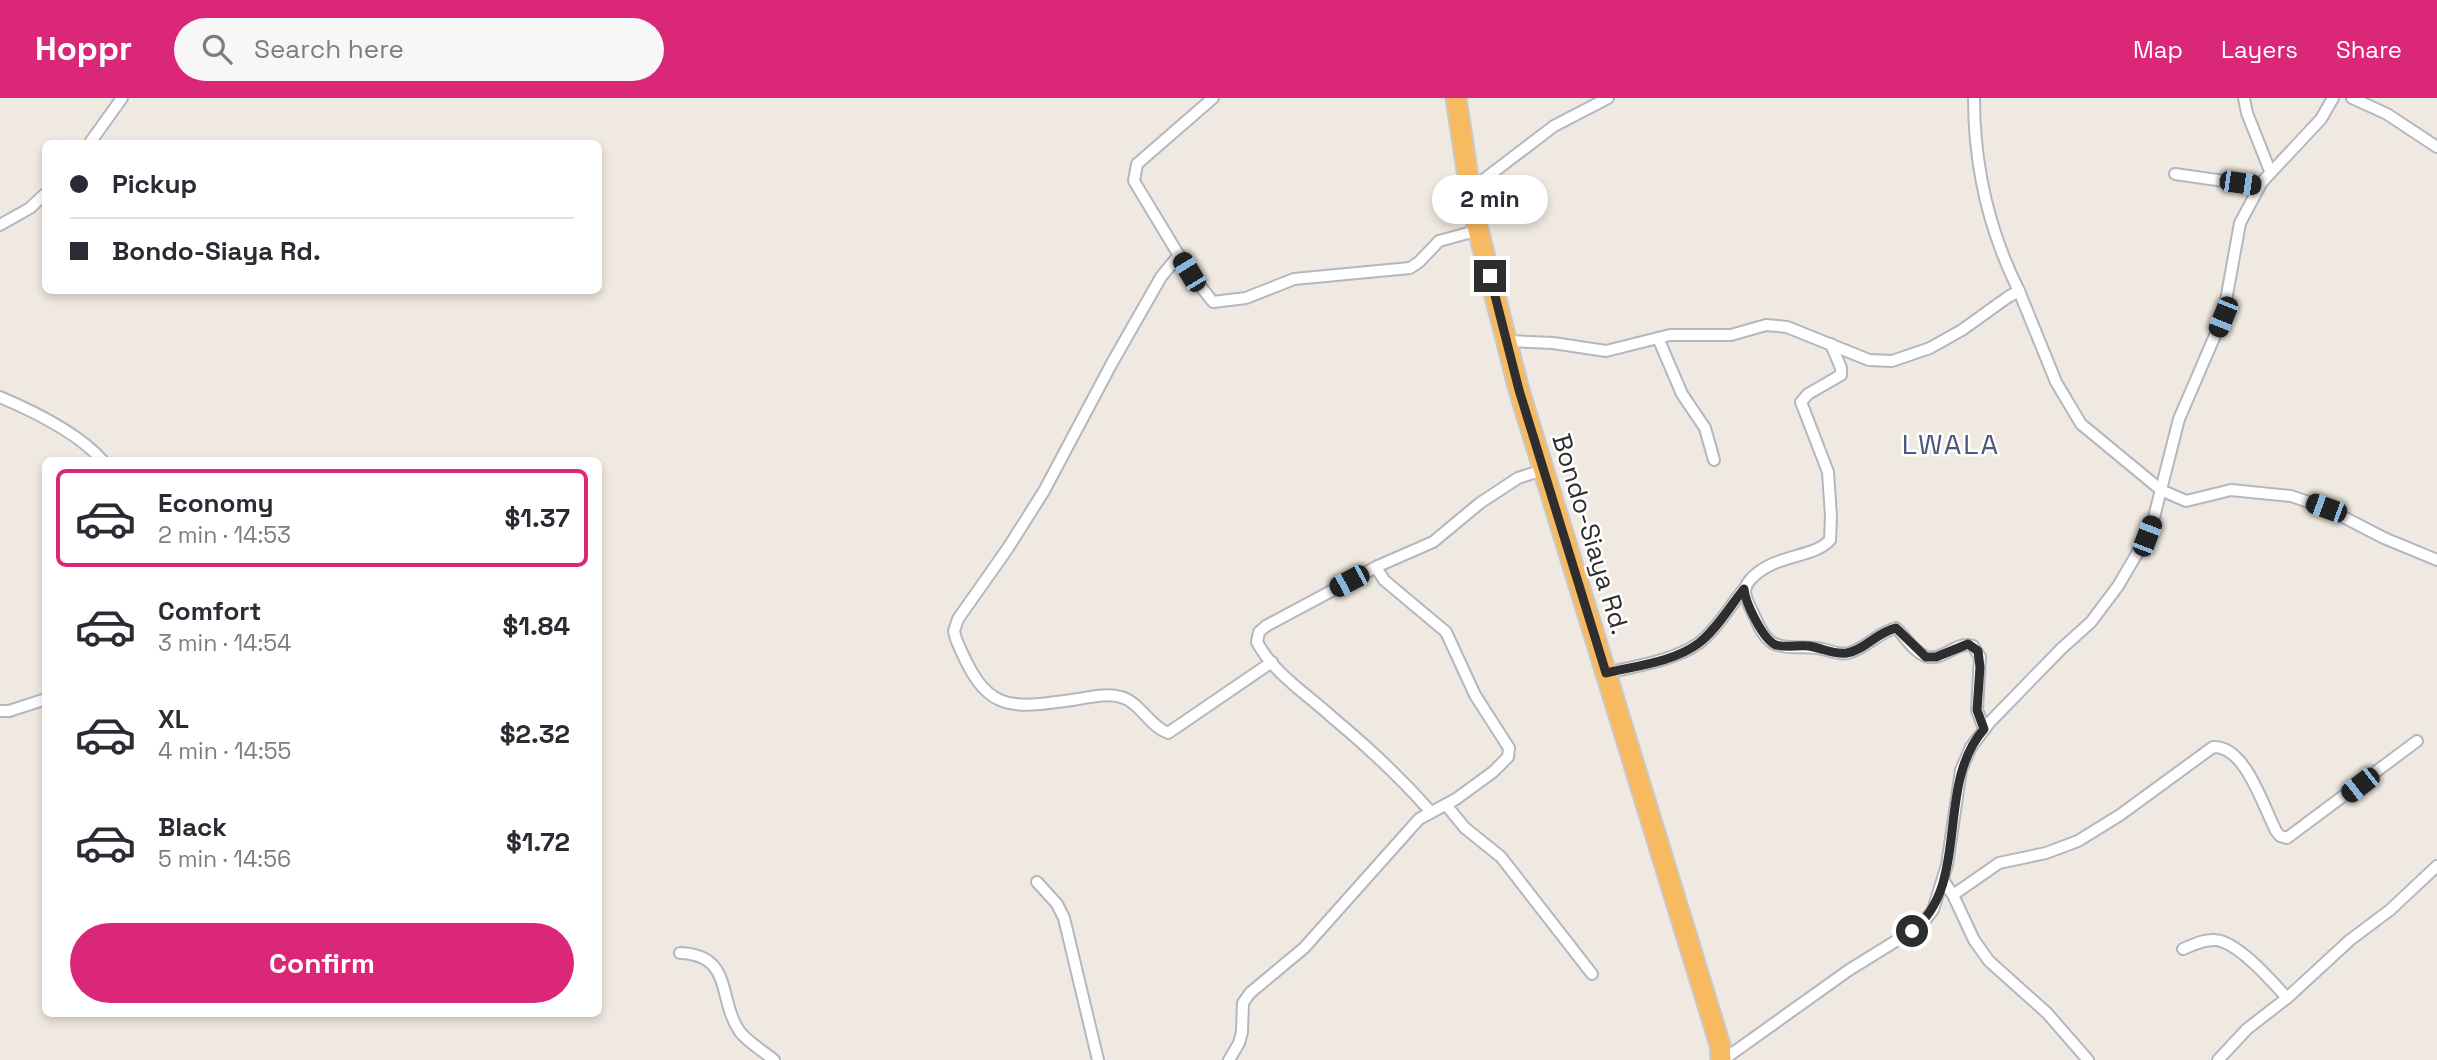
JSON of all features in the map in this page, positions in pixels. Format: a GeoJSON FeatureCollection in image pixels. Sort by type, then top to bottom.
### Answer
{"type":"FeatureCollection","features":[{"type":"Feature","properties":{"kind":"highway","name":"Bondo-Siaya Rd."},"geometry":{"type":"LineString","coordinates":[[1456,98],[1470,190],[1506,341],[1543,470],[1720,1045],[1722,1060]]}},
{"type":"Feature","properties":{"kind":"street"},"geometry":{"type":"LineString","coordinates":[[1213,98],[1149,152],[1136,164],[1134,170],[1134,181],[1179,255],[1213,302],[1245,298],[1294,279],[1410,268],[1439,241],[1479,230]]}},
{"type":"Feature","properties":{"kind":"street"},"geometry":{"type":"LineString","coordinates":[[1470,190],[1554,126],[1608,98]]}},
{"type":"Feature","properties":{"kind":"street"},"geometry":{"type":"LineString","coordinates":[[1974,98],[1976,139],[1989,218],[2056,383],[2081,424],[2161,490],[2186,501],[2231,490],[2291,496],[2326,508],[2384,538],[2437,560]]}},
{"type":"Feature","properties":{"kind":"street"},"geometry":{"type":"LineString","coordinates":[[2244,98],[2247,113],[2270,171]]}},
{"type":"Feature","properties":{"kind":"street"},"geometry":{"type":"LineString","coordinates":[[1722,1060],[1849,970],[1923,923],[1933,910],[1943,880],[1961,770],[1971,747],[1984,729],[2102,608],[2147,536],[2179,419],[2223,317],[2240,223],[2270,171],[2309,133],[2333,98]]}},
{"type":"Feature","properties":{"kind":"street"},"geometry":{"type":"LineString","coordinates":[[2353,98],[2388,114],[2437,147]]}},
{"type":"Feature","properties":{"kind":"street"},"geometry":{"type":"LineString","coordinates":[[92,140],[118,99]]}},
{"type":"Feature","properties":{"kind":"street"},"geometry":{"type":"LineString","coordinates":[[2175,174],[2259,186]]}},
{"type":"Feature","properties":{"kind":"street"},"geometry":{"type":"LineString","coordinates":[[0,225],[30,208],[42,197]]}},
{"type":"Feature","properties":{"kind":"street"},"geometry":{"type":"LineString","coordinates":[[1179,255],[1161,277],[1023,526],[958,619],[954,631],[980,686],[999,701],[1013,706],[1032,706],[1104,696],[1123,697],[1168,733],[1272,662]]}},
{"type":"Feature","properties":{"kind":"street"},"geometry":{"type":"LineString","coordinates":[[1506,341],[1553,343],[1602,352],[1658,338],[1688,334],[1731,335],[1772,324],[1787,327],[1869,360],[1884,362],[1900,360],[1930,348],[1973,324],[2019,291]]}},
{"type":"Feature","properties":{"kind":"street"},"geometry":{"type":"LineString","coordinates":[[1658,338],[1682,394],[1705,428],[1714,460]]}},
{"type":"Feature","properties":{"kind":"street"},"geometry":{"type":"LineString","coordinates":[[1606,673],[1678,654],[1690,648],[1704,638],[1753,576],[1781,559],[1821,547],[1830,540],[1832,526],[1828,472],[1801,402],[1808,394],[1841,375],[1841,368],[1831,344]]}},
{"type":"Feature","properties":{"kind":"street"},"geometry":{"type":"LineString","coordinates":[[0,397],[61,429],[99,457]]}},
{"type":"Feature","properties":{"kind":"street"},"geometry":{"type":"LineString","coordinates":[[1430,811],[1390,768],[1272,662],[1257,642],[1259,632],[1378,566],[1433,542],[1480,503],[1518,478],[1543,470]]}},
{"type":"Feature","properties":{"kind":"street"},"geometry":{"type":"LineString","coordinates":[[1229,1060],[1242,1032],[1245,998],[1304,948],[1411,827],[1430,811],[1446,805],[1493,772],[1507,757],[1509,748],[1475,695],[1450,637],[1439,624],[1384,580],[1378,566]]}},
{"type":"Feature","properties":{"kind":"street"},"geometry":{"type":"LineString","coordinates":[[1744,589],[1746,599],[1764,635],[1778,645],[1809,646],[1849,653],[1896,628],[1926,657],[1936,657],[1963,645],[1973,646],[1980,657],[1977,710],[1984,729]]}},
{"type":"Feature","properties":{"kind":"street"},"geometry":{"type":"LineString","coordinates":[[0,711],[9,711],[42,700]]}},
{"type":"Feature","properties":{"kind":"street"},"geometry":{"type":"LineString","coordinates":[[1953,895],[1999,863],[2046,853],[2078,841],[2120,815],[2213,747],[2229,750],[2242,762],[2276,831],[2287,838],[2417,741]]}},
{"type":"Feature","properties":{"kind":"street"},"geometry":{"type":"LineString","coordinates":[[1446,805],[1465,828],[1501,857],[1592,974]]}},
{"type":"Feature","properties":{"kind":"street"},"geometry":{"type":"LineString","coordinates":[[2218,1060],[2247,1029],[2287,998],[2350,940],[2390,911],[2437,866]]}},
{"type":"Feature","properties":{"kind":"street"},"geometry":{"type":"LineString","coordinates":[[1943,880],[1974,940],[1989,961],[2052,1018],[2088,1060]]}},
{"type":"Feature","properties":{"kind":"street"},"geometry":{"type":"LineString","coordinates":[[1037,881],[1057,904],[1064,918],[1098,1060]]}},
{"type":"Feature","properties":{"kind":"street"},"geometry":{"type":"LineString","coordinates":[[2183,948],[2202,941],[2223,942],[2256,964],[2287,998]]}},
{"type":"Feature","properties":{"kind":"street"},"geometry":{"type":"LineString","coordinates":[[680,953],[702,956],[716,968],[730,1011],[741,1033],[774,1060]]}},
{"type":"Feature","properties":{"kind":"district","name":"LWALA"},"geometry":{"type":"Point","coordinates":[1951,444]}},
{"type":"Feature","properties":{"kind":"route"},"geometry":{"type":"LineString","coordinates":[[1490,276],[1519,390],[1606,673],[1678,654],[1690,648],[1704,638],[1744,589],[1746,599],[1764,635],[1778,645],[1809,646],[1843,654],[1856,650],[1886,631],[1896,628],[1926,657],[1941,656],[1968,644],[1978,651],[1980,667],[1977,710],[1984,729],[1971,747],[1961,770],[1947,865],[1939,895],[1928,917],[1912,931]]}}]}
